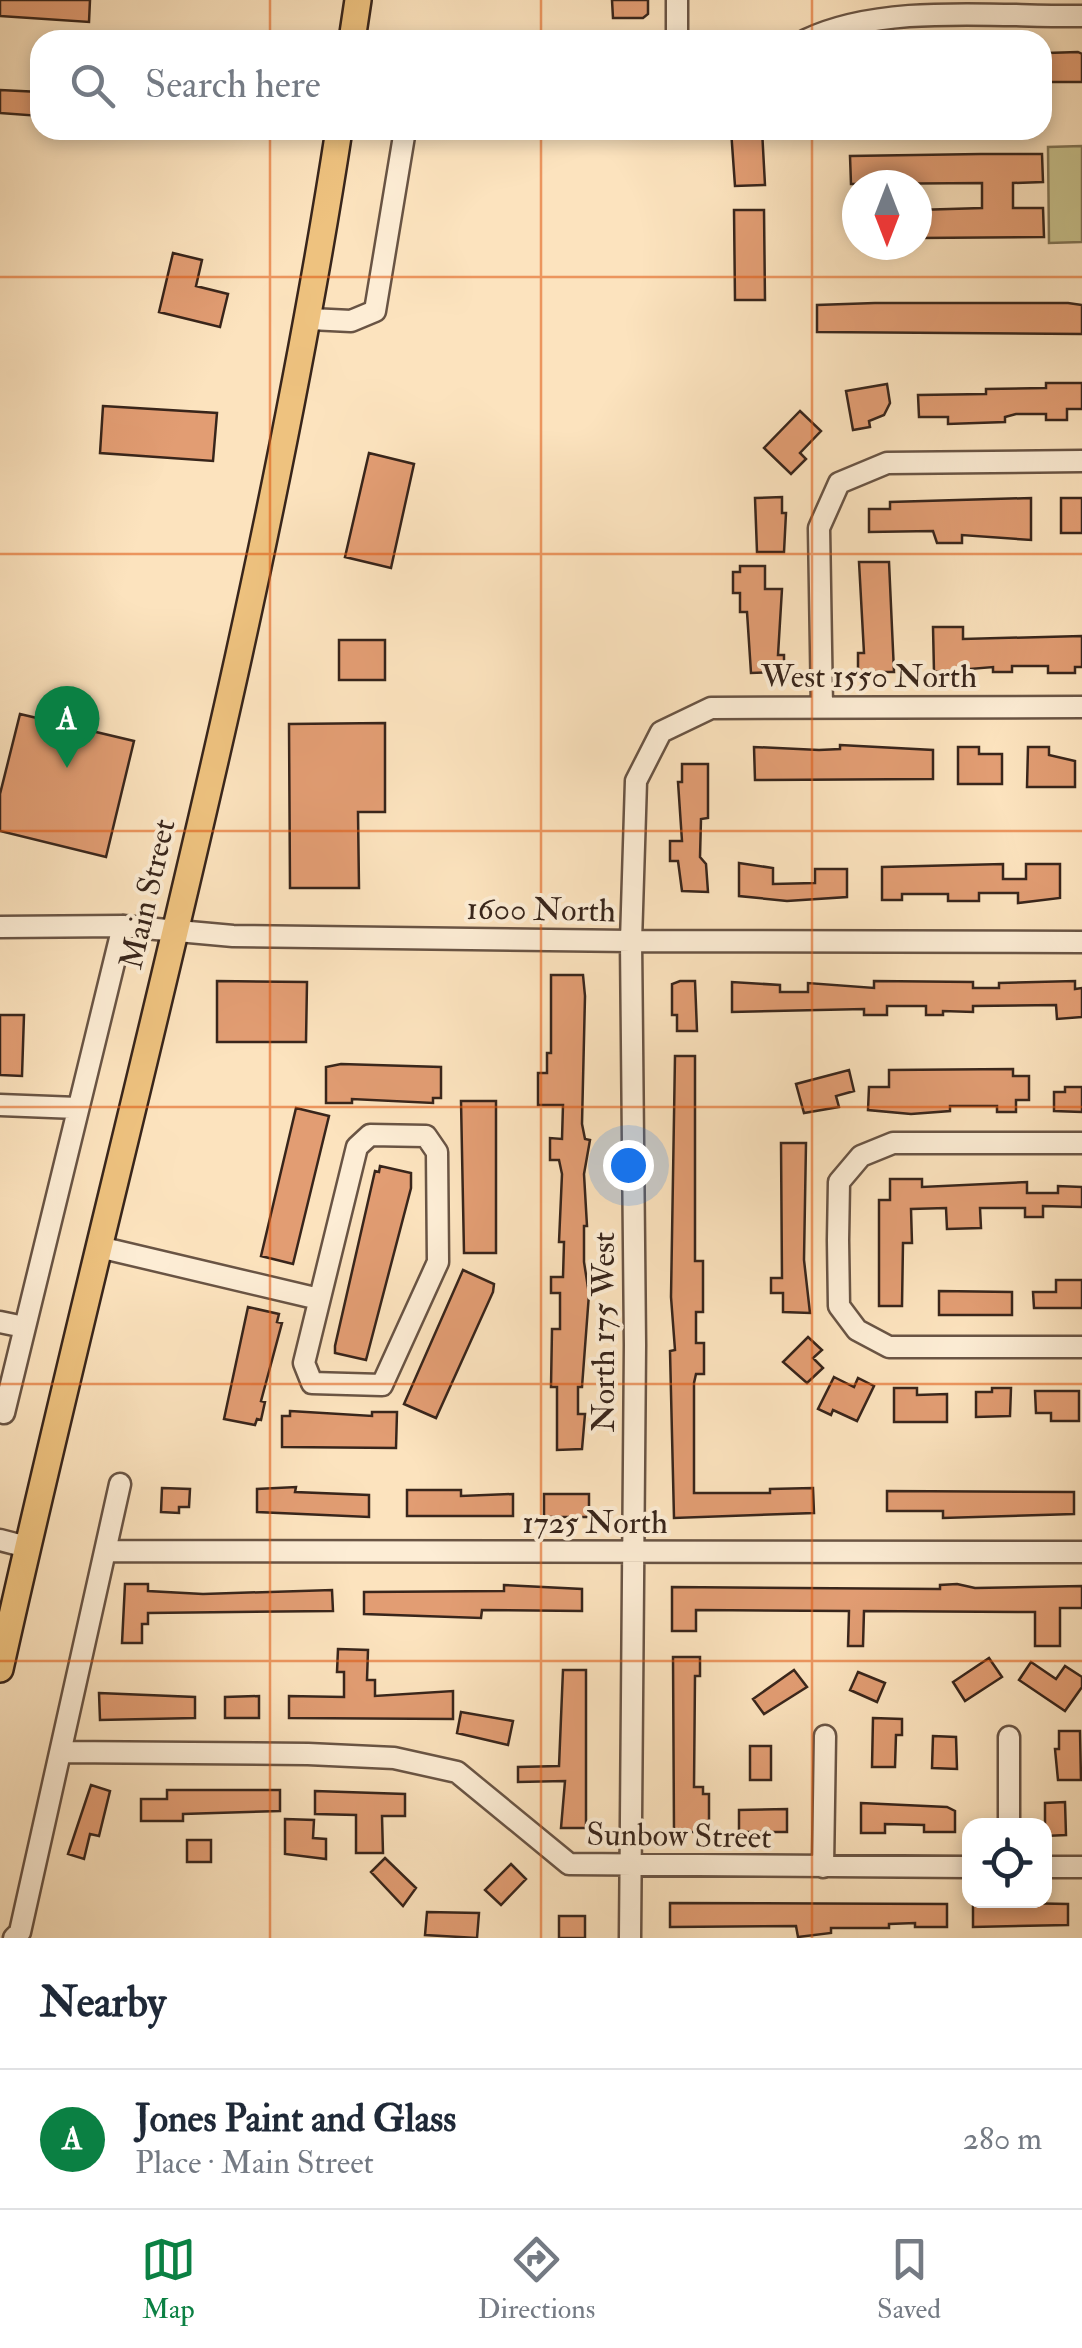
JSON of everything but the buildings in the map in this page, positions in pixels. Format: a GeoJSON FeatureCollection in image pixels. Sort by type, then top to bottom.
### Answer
{"type":"FeatureCollection","features":[{"type":"Feature","properties":{"kind":"main road"},"geometry":{"type":"LineString","coordinates":[[354,30],[358,0]]}},
{"type":"Feature","properties":{"kind":"main road","name":"Main Street"},"geometry":{"type":"LineString","coordinates":[[0,1670],[260,569],[310,319],[337,140]]}},
{"type":"Feature","properties":{"kind":"street"},"geometry":{"type":"LineString","coordinates":[[677,0],[678,30]]}},
{"type":"Feature","properties":{"kind":"street"},"geometry":{"type":"LineString","coordinates":[[827,30],[926,9],[1082,16]]}},
{"type":"Feature","properties":{"kind":"street"},"geometry":{"type":"LineString","coordinates":[[310,319],[352,321],[375,312],[404,140]]}},
{"type":"Feature","properties":{"kind":"street"},"geometry":{"type":"LineString","coordinates":[[822,706],[819,528],[839,483],[887,463],[1082,461]]}},
{"type":"Feature","properties":{"kind":"street","name":"West 1550 North"},"geometry":{"type":"LineString","coordinates":[[661,732],[711,708],[1082,707]]}},
{"type":"Feature","properties":{"kind":"street","name":"North 175 West"},"geometry":{"type":"LineString","coordinates":[[630,1938],[632,941],[636,781],[661,732]]}},
{"type":"Feature","properties":{"kind":"street"},"geometry":{"type":"LineString","coordinates":[[4,1413],[124,926]]}},
{"type":"Feature","properties":{"kind":"street","name":"1600 North"},"geometry":{"type":"LineString","coordinates":[[0,927],[124,926],[173,932],[632,941],[1082,942]]}},
{"type":"Feature","properties":{"kind":"street"},"geometry":{"type":"LineString","coordinates":[[0,1105],[77,1108]]}},
{"type":"Feature","properties":{"kind":"street"},"geometry":{"type":"LineString","coordinates":[[370,1135],[426,1136],[437,1152],[438,1262],[382,1384],[312,1384],[304,1363],[319,1299],[357,1147],[370,1135]]}},
{"type":"Feature","properties":{"kind":"street"},"geometry":{"type":"LineString","coordinates":[[1082,1143],[893,1143],[861,1156],[839,1182],[838,1240],[839,1306],[857,1330],[889,1347],[1082,1348]]}},
{"type":"Feature","properties":{"kind":"street"},"geometry":{"type":"LineString","coordinates":[[99,1247],[319,1299]]}},
{"type":"Feature","properties":{"kind":"street"},"geometry":{"type":"LineString","coordinates":[[0,1322],[24,1327]]}},
{"type":"Feature","properties":{"kind":"street"},"geometry":{"type":"LineString","coordinates":[[14,1938],[20,1932],[120,1484]]}},
{"type":"Feature","properties":{"kind":"street"},"geometry":{"type":"LineString","coordinates":[[0,1540],[27,1547]]}},
{"type":"Feature","properties":{"kind":"street","name":"1725 North"},"geometry":{"type":"LineString","coordinates":[[108,1551],[1082,1552]]}},
{"type":"Feature","properties":{"kind":"street"},"geometry":{"type":"LineString","coordinates":[[823,1867],[825,1736]]}},
{"type":"Feature","properties":{"kind":"street"},"geometry":{"type":"LineString","coordinates":[[1009,1818],[1010,1737]]}},
{"type":"Feature","properties":{"kind":"street","name":"Sunbow Street"},"geometry":{"type":"LineString","coordinates":[[62,1752],[394,1758],[457,1772],[569,1864],[630,1868],[962,1867]]}},
{"type":"Feature","properties":{"kind":"street"},"geometry":{"type":"LineString","coordinates":[[1052,1867],[1082,1867]]}},
{"type":"Feature","properties":{"kind":"shaded area"},"geometry":{"type":"Polygon","coordinates":[[[1082,146],[1082,242],[1049,243],[1048,147],[1082,146]]]}},
{"type":"Feature","properties":{"kind":"place","name":"Jones Paint and Glass"},"geometry":{"type":"Point","coordinates":[67,768]}}]}
